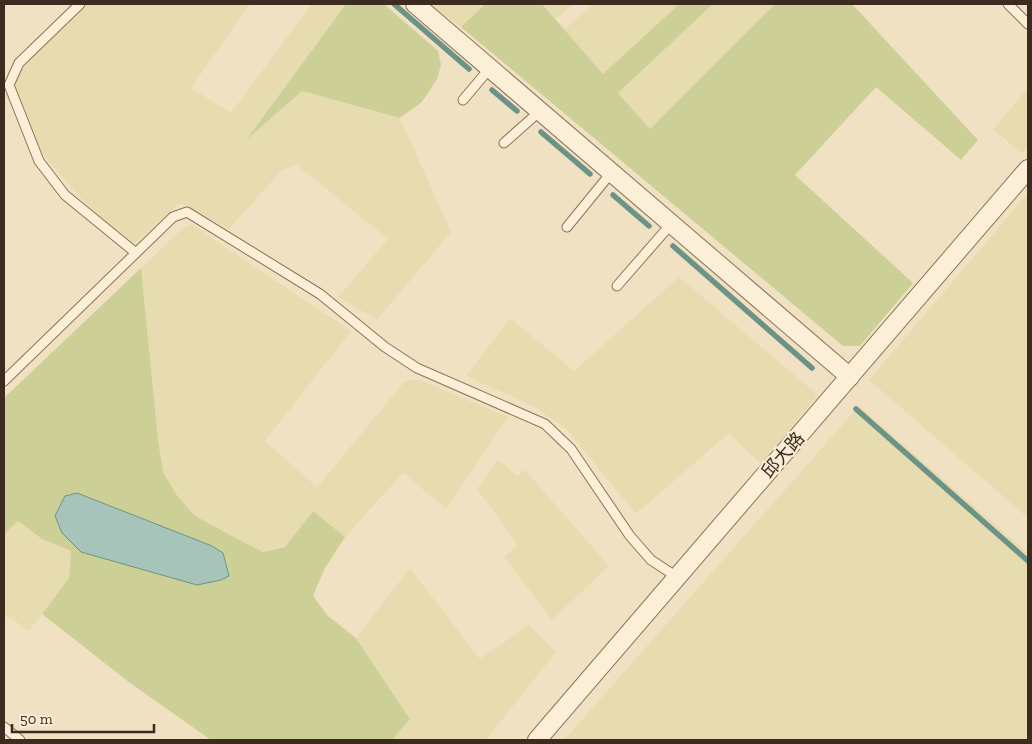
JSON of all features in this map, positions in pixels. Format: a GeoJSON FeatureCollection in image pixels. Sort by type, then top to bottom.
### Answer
{"type":"FeatureCollection","features":[{"type":"Feature","properties":{"kind":"street"},"geometry":{"type":"LineString","coordinates":[[415,4],[850,377]]}},
{"type":"Feature","properties":{"kind":"street","name":"邱大路"},"geometry":{"type":"LineString","coordinates":[[537,740],[1028,169]]}},
{"type":"Feature","properties":{"kind":"lane"},"geometry":{"type":"LineString","coordinates":[[80,4],[19,63],[10,85],[39,161],[65,195],[136,253]]}},
{"type":"Feature","properties":{"kind":"lane"},"geometry":{"type":"LineString","coordinates":[[1008,4],[1028,24]]}},
{"type":"Feature","properties":{"kind":"lane"},"geometry":{"type":"LineString","coordinates":[[463,100],[490,68]]}},
{"type":"Feature","properties":{"kind":"lane"},"geometry":{"type":"LineString","coordinates":[[504,144],[540,111]]}},
{"type":"Feature","properties":{"kind":"lane"},"geometry":{"type":"LineString","coordinates":[[567,227],[611,172]]}},
{"type":"Feature","properties":{"kind":"lane"},"geometry":{"type":"LineString","coordinates":[[4,381],[173,217],[187,212],[320,294],[385,347],[418,368],[545,424],[571,450],[630,536],[651,560],[677,577]]}},
{"type":"Feature","properties":{"kind":"lane"},"geometry":{"type":"LineString","coordinates":[[617,286],[671,224]]}},
{"type":"Feature","properties":{"kind":"lane"},"geometry":{"type":"LineString","coordinates":[[4,727],[20,740]]}},
{"type":"Feature","properties":{"kind":"shaded area"},"geometry":{"type":"Polygon","coordinates":[[[87,4],[250,4],[191,88],[231,113],[312,4],[346,4],[247,138],[302,91],[400,118],[451,232],[377,320],[338,297],[388,239],[297,165],[282,170],[229,229],[180,203],[135,243],[126,240],[85,203],[46,158],[39,146],[15,86],[21,67],[87,4]]]}},
{"type":"Feature","properties":{"kind":"shaded area"},"geometry":{"type":"Polygon","coordinates":[[[440,4],[485,4],[461,27],[435,8],[440,4]]]}},
{"type":"Feature","properties":{"kind":"shaded area"},"geometry":{"type":"Polygon","coordinates":[[[542,4],[573,4],[556,19],[542,4]]]}},
{"type":"Feature","properties":{"kind":"shaded area"},"geometry":{"type":"Polygon","coordinates":[[[593,4],[679,4],[603,74],[564,30],[593,4]]]}},
{"type":"Feature","properties":{"kind":"shaded area"},"geometry":{"type":"Polygon","coordinates":[[[713,4],[775,4],[650,129],[618,93],[713,4]]]}},
{"type":"Feature","properties":{"kind":"shaded area"},"geometry":{"type":"Polygon","coordinates":[[[1028,88],[1028,147],[1022,154],[993,129],[1028,88]]]}},
{"type":"Feature","properties":{"kind":"shaded area"},"geometry":{"type":"Polygon","coordinates":[[[1028,193],[1028,518],[869,380],[1028,193]]]}},
{"type":"Feature","properties":{"kind":"shaded area"},"geometry":{"type":"Polygon","coordinates":[[[191,224],[351,331],[265,441],[317,487],[405,381],[420,380],[508,417],[446,509],[403,473],[345,537],[313,511],[285,547],[263,552],[194,515],[178,497],[163,472],[141,268],[181,230],[191,224]]]}},
{"type":"Feature","properties":{"kind":"shaded area"},"geometry":{"type":"Polygon","coordinates":[[[679,277],[818,395],[761,464],[729,433],[636,514],[566,429],[533,406],[466,376],[510,318],[574,371],[679,277]]]}},
{"type":"Feature","properties":{"kind":"shaded area"},"geometry":{"type":"Polygon","coordinates":[[[859,406],[1028,553],[1028,740],[564,740],[859,406]]]}},
{"type":"Feature","properties":{"kind":"shaded area"},"geometry":{"type":"Polygon","coordinates":[[[498,460],[517,476],[525,470],[609,566],[552,620],[504,557],[518,545],[477,489],[498,460]]]}},
{"type":"Feature","properties":{"kind":"shaded area"},"geometry":{"type":"Polygon","coordinates":[[[18,521],[42,539],[71,551],[69,578],[29,631],[11,618],[4,616],[4,534],[18,521]]]}},
{"type":"Feature","properties":{"kind":"shaded area"},"geometry":{"type":"Polygon","coordinates":[[[410,568],[480,659],[529,625],[556,652],[486,740],[392,740],[410,718],[356,638],[410,568]]]}},
{"type":"Feature","properties":{"kind":"green space"},"geometry":{"type":"Polygon","coordinates":[[[346,4],[384,4],[438,51],[441,65],[437,79],[422,102],[400,118],[302,91],[246,140],[346,4]]]}},
{"type":"Feature","properties":{"kind":"green space"},"geometry":{"type":"Polygon","coordinates":[[[485,4],[542,4],[603,74],[679,4],[713,4],[618,93],[650,129],[775,4],[852,4],[978,140],[961,160],[876,87],[795,175],[913,283],[860,346],[843,346],[461,27],[485,4]]]}},
{"type":"Feature","properties":{"kind":"green space"},"geometry":{"type":"Polygon","coordinates":[[[141,268],[163,472],[178,497],[194,515],[263,552],[285,547],[313,511],[345,537],[325,568],[313,596],[328,616],[356,638],[410,719],[392,740],[211,740],[130,683],[42,614],[69,578],[71,551],[42,539],[18,521],[4,534],[4,398],[141,268]]]}},
{"type":"Feature","properties":{"kind":"water"},"geometry":{"type":"Polygon","coordinates":[[[77,493],[212,546],[223,553],[229,576],[221,580],[197,585],[81,552],[62,533],[55,516],[65,496],[77,493]]]}},
{"type":"Feature","properties":{"kind":"waterway"},"geometry":{"type":"LineString","coordinates":[[394,4],[469,69]]}},
{"type":"Feature","properties":{"kind":"waterway"},"geometry":{"type":"LineString","coordinates":[[492,90],[517,111]]}},
{"type":"Feature","properties":{"kind":"waterway"},"geometry":{"type":"LineString","coordinates":[[541,132],[590,174]]}},
{"type":"Feature","properties":{"kind":"waterway"},"geometry":{"type":"LineString","coordinates":[[613,195],[649,226]]}},
{"type":"Feature","properties":{"kind":"waterway"},"geometry":{"type":"LineString","coordinates":[[673,246],[812,368]]}},
{"type":"Feature","properties":{"kind":"waterway"},"geometry":{"type":"LineString","coordinates":[[856,409],[1028,561]]}}]}
